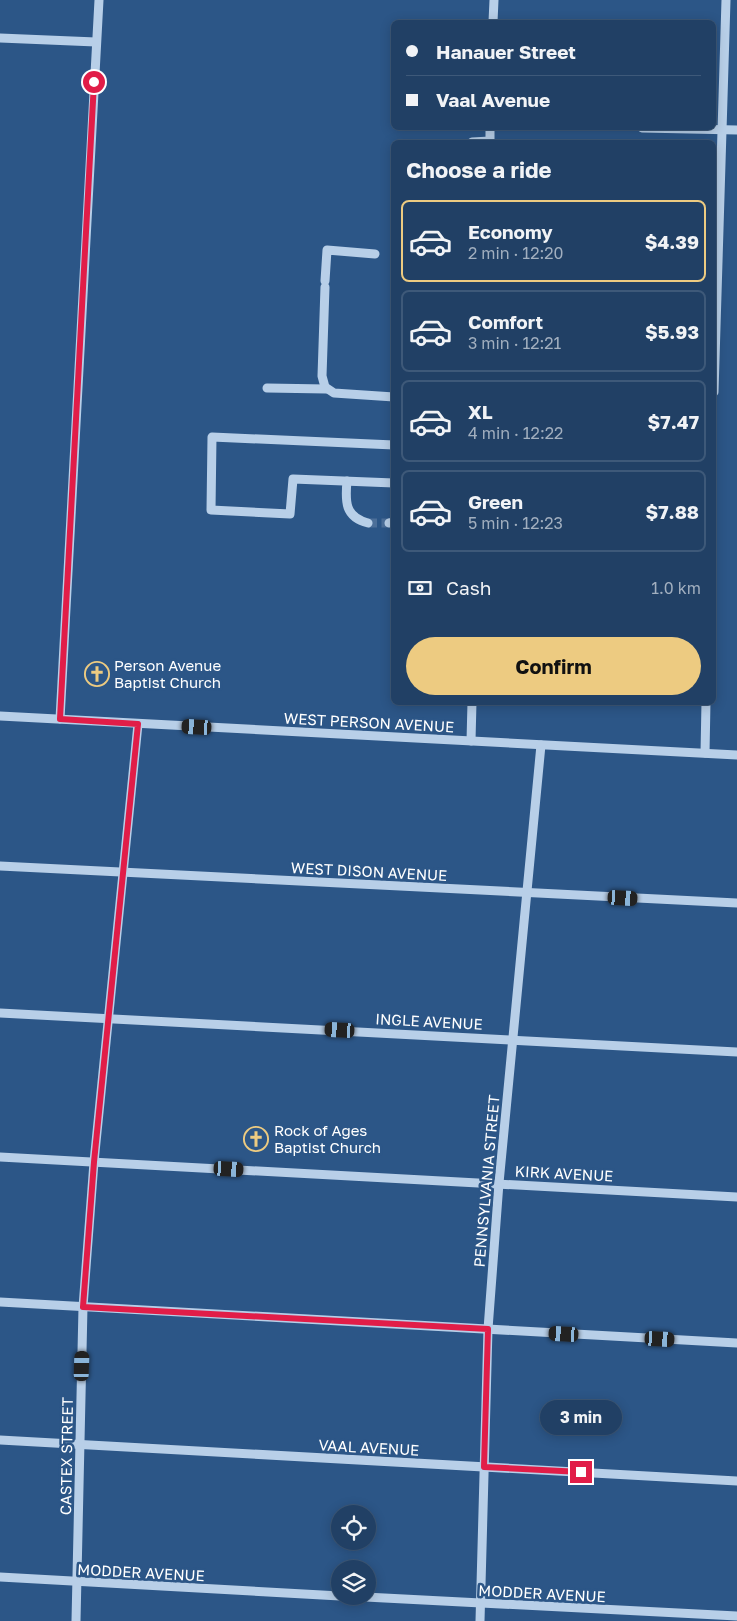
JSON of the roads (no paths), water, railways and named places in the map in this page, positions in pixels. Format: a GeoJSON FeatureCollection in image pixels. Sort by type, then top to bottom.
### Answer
{"type":"FeatureCollection","features":[{"type":"Feature","properties":{"kind":"street"},"geometry":{"type":"LineString","coordinates":[[60,719],[99,0]]}},
{"type":"Feature","properties":{"kind":"street"},"geometry":{"type":"LineString","coordinates":[[493,20],[494,0]]}},
{"type":"Feature","properties":{"kind":"street"},"geometry":{"type":"LineString","coordinates":[[716,334],[726,0]]}},
{"type":"Feature","properties":{"kind":"street"},"geometry":{"type":"LineString","coordinates":[[0,38],[96,42]]}},
{"type":"Feature","properties":{"kind":"street"},"geometry":{"type":"LineString","coordinates":[[716,130],[737,130]]}},
{"type":"Feature","properties":{"kind":"street"},"geometry":{"type":"LineString","coordinates":[[326,389],[322,376],[327,250],[375,254]]}},
{"type":"Feature","properties":{"kind":"street"},"geometry":{"type":"LineString","coordinates":[[267,388],[326,389],[334,393],[391,397]]}},
{"type":"Feature","properties":{"kind":"street"},"geometry":{"type":"LineString","coordinates":[[391,445],[212,437],[211,510],[290,514],[293,479],[391,483]]}},
{"type":"Feature","properties":{"kind":"street"},"geometry":{"type":"LineString","coordinates":[[347,481],[346,496],[349,510],[360,520],[368,522]]}},
{"type":"Feature","properties":{"kind":"street"},"geometry":{"type":"LineString","coordinates":[[471,741],[472,705]]}},
{"type":"Feature","properties":{"kind":"street"},"geometry":{"type":"LineString","coordinates":[[705,753],[706,705]]}},
{"type":"Feature","properties":{"kind":"street","name":"WEST PERSON AVENUE"},"geometry":{"type":"LineString","coordinates":[[0,716],[737,755]]}},
{"type":"Feature","properties":{"kind":"street","name":"CASTEX STREET"},"geometry":{"type":"LineString","coordinates":[[76,1621],[83,1307],[94,1162],[110,1018],[138,724]]}},
{"type":"Feature","properties":{"kind":"street","name":"PENNSYLVANIA STREET"},"geometry":{"type":"LineString","coordinates":[[480,1621],[488,1329],[499,1183],[541,745]]}},
{"type":"Feature","properties":{"kind":"street","name":"WEST DISON AVENUE"},"geometry":{"type":"LineString","coordinates":[[0,866],[737,903]]}},
{"type":"Feature","properties":{"kind":"street","name":"INGLE AVENUE"},"geometry":{"type":"LineString","coordinates":[[0,1013],[737,1052]]}},
{"type":"Feature","properties":{"kind":"street","name":"KIRK AVENUE"},"geometry":{"type":"LineString","coordinates":[[0,1157],[737,1197]]}},
{"type":"Feature","properties":{"kind":"street"},"geometry":{"type":"LineString","coordinates":[[0,1302],[737,1343]]}},
{"type":"Feature","properties":{"kind":"street","name":"VAAL AVENUE"},"geometry":{"type":"LineString","coordinates":[[0,1440],[737,1481]]}},
{"type":"Feature","properties":{"kind":"street","name":"MODDER AVENUE"},"geometry":{"type":"LineString","coordinates":[[0,1577],[331,1596]]}},
{"type":"Feature","properties":{"kind":"street","name":"MODDER AVENUE"},"geometry":{"type":"LineString","coordinates":[[376,1598],[737,1616]]}},
{"type":"Feature","properties":{"kind":"tunnel"},"geometry":{"type":"LineString","coordinates":[[368,523],[389,523]]}},
{"type":"Feature","properties":{"kind":"place","name":"Person Avenue Baptist Church"},"geometry":{"type":"Point","coordinates":[97,674]}},
{"type":"Feature","properties":{"kind":"place","name":"Rock of Ages Baptist Church"},"geometry":{"type":"Point","coordinates":[256,1139]}}]}
